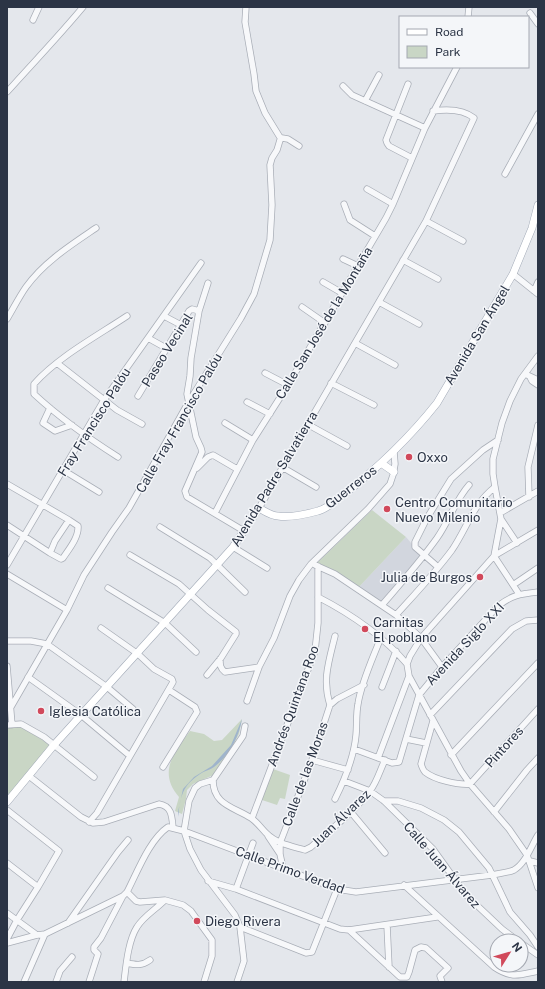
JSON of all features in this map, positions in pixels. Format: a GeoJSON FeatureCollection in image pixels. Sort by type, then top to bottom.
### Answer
{"type":"FeatureCollection","features":[{"type":"Feature","properties":{"kind":"main road","name":"Avenida San Ángel"},"geometry":{"type":"LineString","coordinates":[[394,452],[426,418],[437,402],[513,274],[532,228],[538,205]]}},
{"type":"Feature","properties":{"kind":"main road","name":"Guerreros"},"geometry":{"type":"LineString","coordinates":[[259,508],[277,516],[319,511],[333,503],[351,489],[394,452]]}},
{"type":"Feature","properties":{"kind":"main road"},"geometry":{"type":"LineString","coordinates":[[381,463],[394,472]]}},
{"type":"Feature","properties":{"kind":"main road","name":"Avenida Padre Salvatierra"},"geometry":{"type":"LineString","coordinates":[[7,802],[54,745],[138,654],[233,547],[259,508]]}},
{"type":"Feature","properties":{"kind":"street"},"geometry":{"type":"LineString","coordinates":[[33,20],[39,7]]}},
{"type":"Feature","properties":{"kind":"street"},"geometry":{"type":"LineString","coordinates":[[7,92],[52,41],[66,28],[82,7]]}},
{"type":"Feature","properties":{"kind":"street"},"geometry":{"type":"LineString","coordinates":[[246,7],[245,22],[256,91],[265,113],[281,139],[288,139],[299,146]]}},
{"type":"Feature","properties":{"kind":"street"},"geometry":{"type":"LineString","coordinates":[[530,12],[538,24]]}},
{"type":"Feature","properties":{"kind":"street","name":"Calle San José de la Montaña"},"geometry":{"type":"LineString","coordinates":[[216,513],[253,440],[288,386],[376,236],[393,204],[433,111],[456,68]]}},
{"type":"Feature","properties":{"kind":"street"},"geometry":{"type":"LineString","coordinates":[[366,101],[379,75]]}},
{"type":"Feature","properties":{"kind":"street"},"geometry":{"type":"LineString","coordinates":[[408,84],[386,143],[412,158]]}},
{"type":"Feature","properties":{"kind":"street"},"geometry":{"type":"LineString","coordinates":[[343,86],[352,95],[425,128]]}},
{"type":"Feature","properties":{"kind":"street","name":"Avenida Padre Salvatierra"},"geometry":{"type":"LineString","coordinates":[[259,508],[426,221],[474,118],[470,114],[457,111],[445,109],[433,111]]}},
{"type":"Feature","properties":{"kind":"street"},"geometry":{"type":"LineString","coordinates":[[506,174],[538,114]]}},
{"type":"Feature","properties":{"kind":"street","name":"Calle Fray Francisco Palóu"},"geometry":{"type":"LineString","coordinates":[[11,707],[46,644],[68,610],[84,575],[129,508],[188,403],[241,318],[254,294],[270,240],[272,205],[270,165],[272,158],[278,150],[281,139]]}},
{"type":"Feature","properties":{"kind":"street"},"geometry":{"type":"LineString","coordinates":[[367,189],[393,204]]}},
{"type":"Feature","properties":{"kind":"street"},"geometry":{"type":"LineString","coordinates":[[344,204],[350,220],[376,236]]}},
{"type":"Feature","properties":{"kind":"street"},"geometry":{"type":"LineString","coordinates":[[426,221],[463,240]]}},
{"type":"Feature","properties":{"kind":"street"},"geometry":{"type":"LineString","coordinates":[[7,319],[26,287],[40,272],[60,253],[96,228]]}},
{"type":"Feature","properties":{"kind":"street"},"geometry":{"type":"LineString","coordinates":[[343,259],[358,266]]}},
{"type":"Feature","properties":{"kind":"street"},"geometry":{"type":"LineString","coordinates":[[403,260],[438,279]]}},
{"type":"Feature","properties":{"kind":"street","name":"Fray Francisco Palóu"},"geometry":{"type":"LineString","coordinates":[[7,565],[104,400],[201,263]]}},
{"type":"Feature","properties":{"kind":"street"},"geometry":{"type":"LineString","coordinates":[[513,274],[536,292],[538,282]]}},
{"type":"Feature","properties":{"kind":"street"},"geometry":{"type":"LineString","coordinates":[[323,282],[342,293]]}},
{"type":"Feature","properties":{"kind":"street","name":"Paseo Vecinal"},"geometry":{"type":"LineString","coordinates":[[188,403],[191,358],[199,311],[208,283]]}},
{"type":"Feature","properties":{"kind":"street"},"geometry":{"type":"LineString","coordinates":[[379,302],[419,324]]}},
{"type":"Feature","properties":{"kind":"street"},"geometry":{"type":"LineString","coordinates":[[302,307],[325,323]]}},
{"type":"Feature","properties":{"kind":"street","name":"Paseo Vecinal"},"geometry":{"type":"LineString","coordinates":[[138,396],[189,311],[192,309],[199,311]]}},
{"type":"Feature","properties":{"kind":"street"},"geometry":{"type":"LineString","coordinates":[[118,457],[84,436],[50,408],[34,394],[34,384],[57,363],[98,334],[127,316]]}},
{"type":"Feature","properties":{"kind":"street"},"geometry":{"type":"LineString","coordinates":[[164,316],[181,325]]}},
{"type":"Feature","properties":{"kind":"street"},"geometry":{"type":"LineString","coordinates":[[148,338],[166,348]]}},
{"type":"Feature","properties":{"kind":"street"},"geometry":{"type":"LineString","coordinates":[[355,343],[395,365]]}},
{"type":"Feature","properties":{"kind":"street"},"geometry":{"type":"LineString","coordinates":[[519,594],[494,556],[500,516],[494,487],[493,459],[510,401],[528,375],[538,356]]}},
{"type":"Feature","properties":{"kind":"street"},"geometry":{"type":"LineString","coordinates":[[57,363],[117,410],[142,424]]}},
{"type":"Feature","properties":{"kind":"street"},"geometry":{"type":"LineString","coordinates":[[265,373],[288,386]]}},
{"type":"Feature","properties":{"kind":"street"},"geometry":{"type":"LineString","coordinates":[[528,375],[538,380]]}},
{"type":"Feature","properties":{"kind":"street"},"geometry":{"type":"LineString","coordinates":[[528,375],[532,381],[538,385]]}},
{"type":"Feature","properties":{"kind":"street"},"geometry":{"type":"LineString","coordinates":[[331,383],[374,405]]}},
{"type":"Feature","properties":{"kind":"street"},"geometry":{"type":"LineString","coordinates":[[247,402],[270,414]]}},
{"type":"Feature","properties":{"kind":"street"},"geometry":{"type":"LineString","coordinates":[[188,403],[196,437],[202,452],[186,488],[187,497],[244,531]]}},
{"type":"Feature","properties":{"kind":"street"},"geometry":{"type":"LineString","coordinates":[[50,408],[43,423],[55,431],[72,425]]}},
{"type":"Feature","properties":{"kind":"street"},"geometry":{"type":"LineString","coordinates":[[225,423],[253,440]]}},
{"type":"Feature","properties":{"kind":"street"},"geometry":{"type":"LineString","coordinates":[[307,424],[347,446]]}},
{"type":"Feature","properties":{"kind":"street"},"geometry":{"type":"LineString","coordinates":[[529,497],[528,467],[538,425]]}},
{"type":"Feature","properties":{"kind":"street"},"geometry":{"type":"LineString","coordinates":[[438,567],[415,547],[415,542],[451,479],[473,459],[498,440]]}},
{"type":"Feature","properties":{"kind":"street"},"geometry":{"type":"LineString","coordinates":[[247,701],[259,667],[274,638],[290,596],[299,580],[311,564],[368,509],[390,484],[395,464],[394,452]]}},
{"type":"Feature","properties":{"kind":"street"},"geometry":{"type":"LineString","coordinates":[[195,470],[208,457],[213,455],[238,469]]}},
{"type":"Feature","properties":{"kind":"street"},"geometry":{"type":"LineString","coordinates":[[282,467],[316,487]]}},
{"type":"Feature","properties":{"kind":"street"},"geometry":{"type":"LineString","coordinates":[[63,470],[99,492]]}},
{"type":"Feature","properties":{"kind":"street"},"geometry":{"type":"LineString","coordinates":[[7,484],[69,520],[78,526],[78,529],[75,539],[61,559],[7,525]]}},
{"type":"Feature","properties":{"kind":"street"},"geometry":{"type":"LineString","coordinates":[[382,605],[438,536],[461,494],[469,485]]}},
{"type":"Feature","properties":{"kind":"street"},"geometry":{"type":"LineString","coordinates":[[396,615],[452,549],[478,503],[494,487]]}},
{"type":"Feature","properties":{"kind":"street"},"geometry":{"type":"LineString","coordinates":[[500,516],[538,490]]}},
{"type":"Feature","properties":{"kind":"street"},"geometry":{"type":"LineString","coordinates":[[500,516],[517,543]]}},
{"type":"Feature","properties":{"kind":"street"},"geometry":{"type":"LineString","coordinates":[[50,553],[55,540],[69,520]]}},
{"type":"Feature","properties":{"kind":"street"},"geometry":{"type":"LineString","coordinates":[[160,527],[201,551],[245,592]]}},
{"type":"Feature","properties":{"kind":"street"},"geometry":{"type":"LineString","coordinates":[[538,530],[494,556],[421,638],[407,664],[409,676],[451,755],[470,784],[509,829],[529,858],[538,888]]}},
{"type":"Feature","properties":{"kind":"street"},"geometry":{"type":"LineString","coordinates":[[233,547],[267,568]]}},
{"type":"Feature","properties":{"kind":"street"},"geometry":{"type":"LineString","coordinates":[[130,555],[179,584],[208,610],[236,632],[221,658],[206,675]]}},
{"type":"Feature","properties":{"kind":"street"},"geometry":{"type":"LineString","coordinates":[[311,564],[336,574],[396,615],[421,638],[442,667]]}},
{"type":"Feature","properties":{"kind":"street","name":"Andrés Quintana Roo"},"geometry":{"type":"LineString","coordinates":[[252,818],[315,651],[317,639],[318,566]]}},
{"type":"Feature","properties":{"kind":"street"},"geometry":{"type":"LineString","coordinates":[[513,585],[538,568]]}},
{"type":"Feature","properties":{"kind":"street"},"geometry":{"type":"LineString","coordinates":[[7,574],[68,610]]}},
{"type":"Feature","properties":{"kind":"street"},"geometry":{"type":"LineString","coordinates":[[108,588],[165,623],[196,652]]}},
{"type":"Feature","properties":{"kind":"street","name":"Avenida Siglo XXI"},"geometry":{"type":"LineString","coordinates":[[419,695],[442,667],[498,606],[508,598],[519,594],[538,592]]}},
{"type":"Feature","properties":{"kind":"street"},"geometry":{"type":"LineString","coordinates":[[318,597],[358,621],[381,638],[396,651],[407,664]]}},
{"type":"Feature","properties":{"kind":"street"},"geometry":{"type":"LineString","coordinates":[[430,715],[512,629],[526,621],[538,620]]}},
{"type":"Feature","properties":{"kind":"street"},"geometry":{"type":"LineString","coordinates":[[89,822],[97,813],[173,682],[172,679],[154,669],[138,654],[101,628]]}},
{"type":"Feature","properties":{"kind":"street"},"geometry":{"type":"LineString","coordinates":[[335,636],[325,678],[330,705],[337,699],[364,685]]}},
{"type":"Feature","properties":{"kind":"street"},"geometry":{"type":"LineString","coordinates":[[335,799],[344,781],[354,749],[358,704],[381,638]]}},
{"type":"Feature","properties":{"kind":"street"},"geometry":{"type":"LineString","coordinates":[[7,642],[31,641],[46,644],[107,687],[133,709]]}},
{"type":"Feature","properties":{"kind":"street"},"geometry":{"type":"LineString","coordinates":[[382,687],[396,651]]}},
{"type":"Feature","properties":{"kind":"street"},"geometry":{"type":"LineString","coordinates":[[221,658],[220,666],[225,672],[259,667]]}},
{"type":"Feature","properties":{"kind":"street"},"geometry":{"type":"LineString","coordinates":[[451,755],[538,663]]}},
{"type":"Feature","properties":{"kind":"street"},"geometry":{"type":"LineString","coordinates":[[7,666],[11,707],[10,725],[21,724],[44,737],[94,777]]}},
{"type":"Feature","properties":{"kind":"street"},"geometry":{"type":"LineString","coordinates":[[378,758],[409,676]]}},
{"type":"Feature","properties":{"kind":"street"},"geometry":{"type":"LineString","coordinates":[[28,677],[81,715],[130,756]]}},
{"type":"Feature","properties":{"kind":"street"},"geometry":{"type":"LineString","coordinates":[[163,767],[197,712],[195,707],[169,690]]}},
{"type":"Feature","properties":{"kind":"street"},"geometry":{"type":"LineString","coordinates":[[354,749],[392,763],[399,762],[419,695]]}},
{"type":"Feature","properties":{"kind":"street","name":"Calle de las Moras"},"geometry":{"type":"LineString","coordinates":[[280,844],[312,760],[330,705]]}},
{"type":"Feature","properties":{"kind":"street","name":"Pintores"},"geometry":{"type":"LineString","coordinates":[[470,784],[538,709]]}},
{"type":"Feature","properties":{"kind":"street"},"geometry":{"type":"LineString","coordinates":[[433,721],[421,764],[423,770],[426,773],[447,781],[459,784],[470,784]]}},
{"type":"Feature","properties":{"kind":"street"},"geometry":{"type":"LineString","coordinates":[[245,726],[242,736],[213,780],[213,789],[224,803],[252,818],[267,834],[280,844],[280,854],[283,868]]}},
{"type":"Feature","properties":{"kind":"street"},"geometry":{"type":"LineString","coordinates":[[406,739],[426,744]]}},
{"type":"Feature","properties":{"kind":"street"},"geometry":{"type":"LineString","coordinates":[[494,812],[538,758]]}},
{"type":"Feature","properties":{"kind":"street"},"geometry":{"type":"LineString","coordinates":[[312,760],[348,770]]}},
{"type":"Feature","properties":{"kind":"street","name":"Juan Álvarez"},"geometry":{"type":"LineString","coordinates":[[280,844],[305,850],[309,849],[370,791],[385,760]]}},
{"type":"Feature","properties":{"kind":"street"},"geometry":{"type":"LineString","coordinates":[[29,776],[80,817],[89,822],[104,822],[159,804],[164,805],[171,815],[170,828],[163,830],[151,846],[101,938],[94,947],[94,950],[98,956],[89,982]]}},
{"type":"Feature","properties":{"kind":"street"},"geometry":{"type":"LineString","coordinates":[[213,780],[197,785],[195,788],[189,801],[184,831],[190,849],[208,881],[235,915],[240,927],[244,961],[237,982]]}},
{"type":"Feature","properties":{"kind":"street","name":"Calle Juan Álvarez"},"geometry":{"type":"LineString","coordinates":[[344,781],[370,791],[384,800],[432,849],[466,895],[507,933]]}},
{"type":"Feature","properties":{"kind":"street"},"geometry":{"type":"LineString","coordinates":[[384,800],[398,801],[421,808],[452,826],[459,832],[485,863],[492,874],[510,912],[530,934],[538,947]]}},
{"type":"Feature","properties":{"kind":"street"},"geometry":{"type":"LineString","coordinates":[[7,810],[58,850],[59,853],[7,938]]}},
{"type":"Feature","properties":{"kind":"street"},"geometry":{"type":"LineString","coordinates":[[350,811],[385,853]]}},
{"type":"Feature","properties":{"kind":"street","name":"Calle Primo Verdad"},"geometry":{"type":"LineString","coordinates":[[170,828],[184,831],[338,889],[356,892],[492,874],[515,869],[529,858],[538,836]]}},
{"type":"Feature","properties":{"kind":"street"},"geometry":{"type":"LineString","coordinates":[[267,834],[280,854]]}},
{"type":"Feature","properties":{"kind":"street"},"geometry":{"type":"LineString","coordinates":[[66,924],[128,840]]}},
{"type":"Feature","properties":{"kind":"street"},"geometry":{"type":"LineString","coordinates":[[236,889],[253,843]]}},
{"type":"Feature","properties":{"kind":"street"},"geometry":{"type":"LineString","coordinates":[[529,858],[538,863]]}},
{"type":"Feature","properties":{"kind":"street"},"geometry":{"type":"LineString","coordinates":[[7,863],[38,887]]}},
{"type":"Feature","properties":{"kind":"street"},"geometry":{"type":"LineString","coordinates":[[208,881],[236,889],[340,929],[349,930],[387,925],[437,916]]}},
{"type":"Feature","properties":{"kind":"street"},"geometry":{"type":"LineString","coordinates":[[404,885],[494,967],[508,975],[538,970]]}},
{"type":"Feature","properties":{"kind":"street"},"geometry":{"type":"LineString","coordinates":[[240,927],[306,953],[312,952],[338,889]]}},
{"type":"Feature","properties":{"kind":"street"},"geometry":{"type":"LineString","coordinates":[[125,894],[140,902],[165,900],[183,904],[188,908],[211,936],[213,945],[212,956],[204,982]]}},
{"type":"Feature","properties":{"kind":"street"},"geometry":{"type":"LineString","coordinates":[[7,943],[45,934],[125,894]]}},
{"type":"Feature","properties":{"kind":"street"},"geometry":{"type":"LineString","coordinates":[[124,982],[131,941],[138,925],[165,900]]}},
{"type":"Feature","properties":{"kind":"street"},"geometry":{"type":"LineString","coordinates":[[7,912],[37,935]]}},
{"type":"Feature","properties":{"kind":"street"},"geometry":{"type":"LineString","coordinates":[[387,925],[389,967]]}},
{"type":"Feature","properties":{"kind":"street"},"geometry":{"type":"LineString","coordinates":[[349,930],[397,975],[404,978],[409,972],[414,950],[421,946],[426,948],[448,967],[448,969],[440,976],[442,982]]}},
{"type":"Feature","properties":{"kind":"street"},"geometry":{"type":"LineString","coordinates":[[24,982],[45,934]]}},
{"type":"Feature","properties":{"kind":"street"},"geometry":{"type":"LineString","coordinates":[[529,949],[538,955]]}},
{"type":"Feature","properties":{"kind":"street"},"geometry":{"type":"LineString","coordinates":[[56,982],[60,971],[72,957]]}},
{"type":"Feature","properties":{"kind":"street"},"geometry":{"type":"LineString","coordinates":[[127,963],[138,965],[144,964],[150,960]]}},
{"type":"Feature","properties":{"kind":"shaded area"},"geometry":{"type":"Polygon","coordinates":[[[406,537],[422,556],[383,604],[358,588],[406,537]]]}},
{"type":"Feature","properties":{"kind":"green space"},"geometry":{"type":"Polygon","coordinates":[[[372,510],[406,537],[358,588],[314,566],[372,510]]]}},
{"type":"Feature","properties":{"kind":"green space"},"geometry":{"type":"Polygon","coordinates":[[[242,719],[239,734],[218,773],[193,784],[187,790],[182,814],[175,811],[179,797],[169,780],[169,771],[170,763],[178,747],[190,731],[204,734],[214,741],[222,740],[242,719]]]}},
{"type":"Feature","properties":{"kind":"green space"},"geometry":{"type":"Polygon","coordinates":[[[20,726],[52,746],[7,799],[7,727],[20,726]]]}},
{"type":"Feature","properties":{"kind":"green space"},"geometry":{"type":"Polygon","coordinates":[[[273,769],[290,775],[285,799],[280,798],[277,805],[262,800],[273,769]]]}},
{"type":"Feature","properties":{"kind":"water"},"geometry":{"type":"Polygon","coordinates":[[[242,719],[236,739],[229,752],[214,767],[191,781],[184,790],[181,799],[183,789],[194,777],[212,766],[231,745],[242,719]]]}},
{"type":"Feature","properties":{"kind":"place","name":"Oxxo"},"geometry":{"type":"Point","coordinates":[409,457]}},
{"type":"Feature","properties":{"kind":"place","name":"Centro Comunitario Nuevo Milenio"},"geometry":{"type":"Point","coordinates":[387,509]}},
{"type":"Feature","properties":{"kind":"place","name":"Julia de Burgos"},"geometry":{"type":"Point","coordinates":[480,577]}},
{"type":"Feature","properties":{"kind":"place","name":"Carnitas El poblano"},"geometry":{"type":"Point","coordinates":[365,629]}},
{"type":"Feature","properties":{"kind":"place","name":"Iglesia Católica"},"geometry":{"type":"Point","coordinates":[41,711]}},
{"type":"Feature","properties":{"kind":"place","name":"Diego Rivera"},"geometry":{"type":"Point","coordinates":[197,921]}}]}
